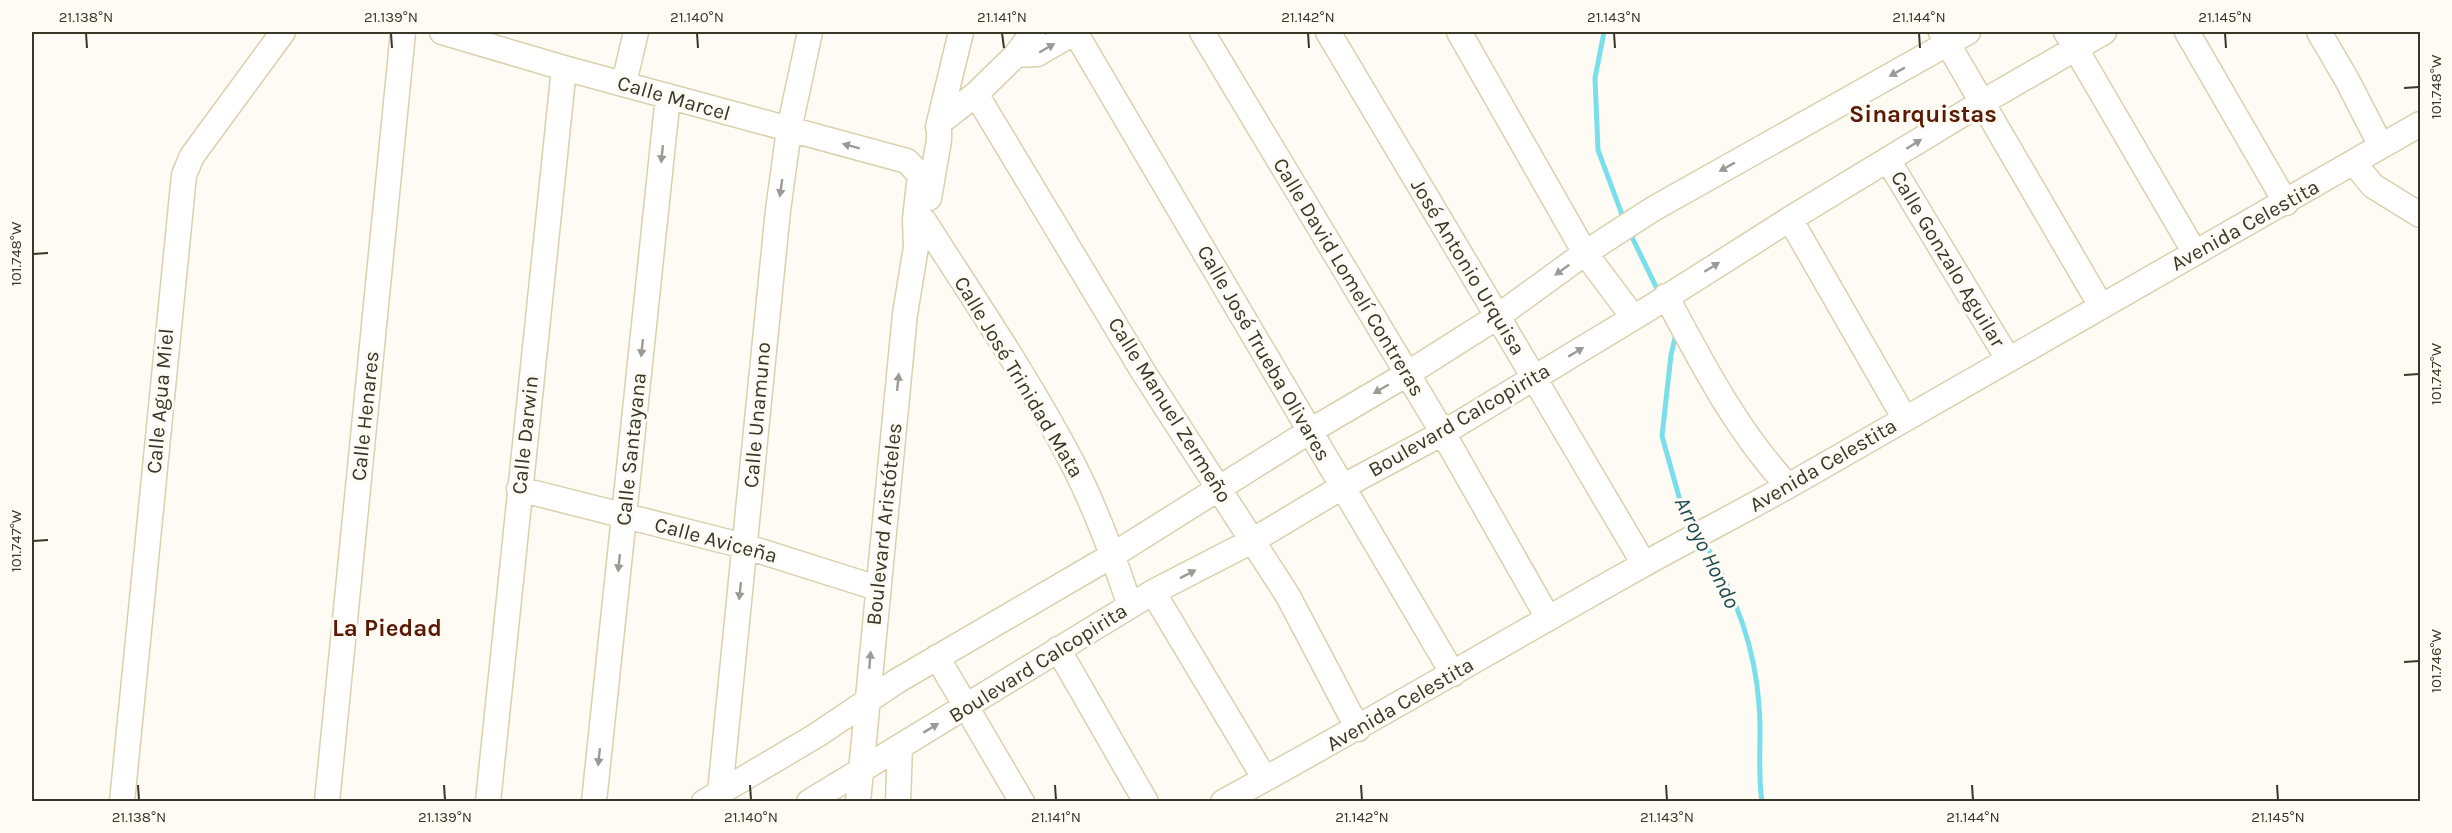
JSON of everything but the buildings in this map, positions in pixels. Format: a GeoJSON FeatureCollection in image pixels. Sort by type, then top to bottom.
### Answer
{"type":"FeatureCollection","features":[{"type":"Feature","properties":{"kind":"street","name":"Calle Agua Miel"},"geometry":{"type":"LineString","coordinates":[[122,801],[183,176],[192,156],[283,32]]}},
{"type":"Feature","properties":{"kind":"street","name":"Calle Henares"},"geometry":{"type":"LineString","coordinates":[[327,801],[403,32]]}},
{"type":"Feature","properties":{"kind":"street","name":"Calle Marcel"},"geometry":{"type":"LineString","coordinates":[[442,32],[466,35],[564,68],[907,161]]}},
{"type":"Feature","properties":{"kind":"street"},"geometry":{"type":"LineString","coordinates":[[624,83],[636,32]]}},
{"type":"Feature","properties":{"kind":"street","name":"Calle Unamuno"},"geometry":{"type":"LineString","coordinates":[[715,798],[744,546],[769,285],[789,130],[810,32]]}},
{"type":"Feature","properties":{"kind":"street","name":"Boulevard Aristóteles"},"geometry":{"type":"LineString","coordinates":[[916,247],[915,219],[920,182],[915,168],[907,161],[932,141],[939,123],[961,32]]}},
{"type":"Feature","properties":{"kind":"street"},"geometry":{"type":"LineString","coordinates":[[1016,55],[1017,32]]}},
{"type":"Feature","properties":{"kind":"street"},"geometry":{"type":"LineString","coordinates":[[939,123],[976,94],[1016,55],[1033,32]]}},
{"type":"Feature","properties":{"kind":"street"},"geometry":{"type":"LineString","coordinates":[[1016,55],[1037,54],[1075,32]]}},
{"type":"Feature","properties":{"kind":"street","name":"Calle José Trueba Olivares"},"geometry":{"type":"LineString","coordinates":[[1075,32],[1453,674]]}},
{"type":"Feature","properties":{"kind":"street","name":"Calle David Lomelí Contreras"},"geometry":{"type":"LineString","coordinates":[[1202,32],[1443,433],[1548,618]]}},
{"type":"Feature","properties":{"kind":"street","name":"José Antonio Urquisa"},"geometry":{"type":"LineString","coordinates":[[1328,32],[1497,317],[1535,376],[1644,564]]}},
{"type":"Feature","properties":{"kind":"street"},"geometry":{"type":"LineString","coordinates":[[1459,32],[1585,254],[1653,305],[1763,459],[1788,486]]}},
{"type":"Feature","properties":{"kind":"street","name":"Boulevard Calcopirita"},"geometry":{"type":"LineString","coordinates":[[809,801],[1153,592],[1252,541],[1342,487],[1443,433],[1981,103],[2071,39],[2104,32]]}},
{"type":"Feature","properties":{"kind":"street"},"geometry":{"type":"LineString","coordinates":[[2187,32],[2286,203]]}},
{"type":"Feature","properties":{"kind":"street"},"geometry":{"type":"LineString","coordinates":[[2319,32],[2381,146]]}},
{"type":"Feature","properties":{"kind":"street"},"geometry":{"type":"LineString","coordinates":[[715,798],[937,657],[1113,555],[1219,487],[1407,374],[1497,317],[1653,208],[1952,35],[1981,103],[2101,306]]}},
{"type":"Feature","properties":{"kind":"street"},"geometry":{"type":"LineString","coordinates":[[2071,39],[2195,253]]}},
{"type":"Feature","properties":{"kind":"street","name":"Calle Darwin"},"geometry":{"type":"LineString","coordinates":[[488,801],[564,68]]}},
{"type":"Feature","properties":{"kind":"street","name":"Calle Manuel Zermeño"},"geometry":{"type":"LineString","coordinates":[[976,94],[1144,373],[1288,596],[1358,729]]}},
{"type":"Feature","properties":{"kind":"street","name":"Calle Santayana"},"geometry":{"type":"LineString","coordinates":[[594,801],[668,96]]}},
{"type":"Feature","properties":{"kind":"street","name":"Boulevard Aristóteles"},"geometry":{"type":"LineString","coordinates":[[858,801],[905,314],[916,247],[924,220],[939,140],[939,123]]}},
{"type":"Feature","properties":{"kind":"street","name":"Avenida Celestita"},"geometry":{"type":"LineString","coordinates":[[1223,801],[1358,729],[1548,618],[1788,486],[2421,124]]}},
{"type":"Feature","properties":{"kind":"street","name":"Calle Gonzalo Aguilar"},"geometry":{"type":"LineString","coordinates":[[1888,160],[2008,359]]}},
{"type":"Feature","properties":{"kind":"street"},"geometry":{"type":"LineString","coordinates":[[2354,163],[2373,186],[2421,215]]}},
{"type":"Feature","properties":{"kind":"street"},"geometry":{"type":"LineString","coordinates":[[1790,219],[1905,418]]}},
{"type":"Feature","properties":{"kind":"street","name":"Calle José Trinidad Mata"},"geometry":{"type":"LineString","coordinates":[[924,220],[1049,420],[1075,468],[1113,555],[1130,606]]}},
{"type":"Feature","properties":{"kind":"street","name":"Calle Aviceña"},"geometry":{"type":"LineString","coordinates":[[519,489],[744,546],[877,588]]}},
{"type":"Feature","properties":{"kind":"street"},"geometry":{"type":"LineString","coordinates":[[1153,592],[1264,779]]}},
{"type":"Feature","properties":{"kind":"street"},"geometry":{"type":"LineString","coordinates":[[1058,649],[1146,801]]}},
{"type":"Feature","properties":{"kind":"street"},"geometry":{"type":"LineString","coordinates":[[937,657],[1022,801]]}},
{"type":"Feature","properties":{"kind":"street"},"geometry":{"type":"LineString","coordinates":[[898,801],[900,747]]}},
{"type":"Feature","properties":{"kind":"waterway","name":"Arroyo Hondo"},"geometry":{"type":"LineString","coordinates":[[1604,32],[1595,78],[1598,150],[1624,220]]}},
{"type":"Feature","properties":{"kind":"waterway","name":"Arroyo Hondo"},"geometry":{"type":"LineString","coordinates":[[1629,231],[1660,295]]}},
{"type":"Feature","properties":{"kind":"waterway","name":"Arroyo Hondo"},"geometry":{"type":"LineString","coordinates":[[1676,334],[1671,355],[1662,436],[1681,504],[1697,529]]}},
{"type":"Feature","properties":{"kind":"waterway","name":"Arroyo Hondo"},"geometry":{"type":"LineString","coordinates":[[1703,540],[1733,599],[1753,661],[1760,717],[1762,802]]}},
{"type":"Feature","properties":{"kind":"district","name":"Sinarquistas"},"geometry":{"type":"Point","coordinates":[1923,114]}},
{"type":"Feature","properties":{"kind":"district","name":"La Piedad"},"geometry":{"type":"Point","coordinates":[387,628]}}]}
